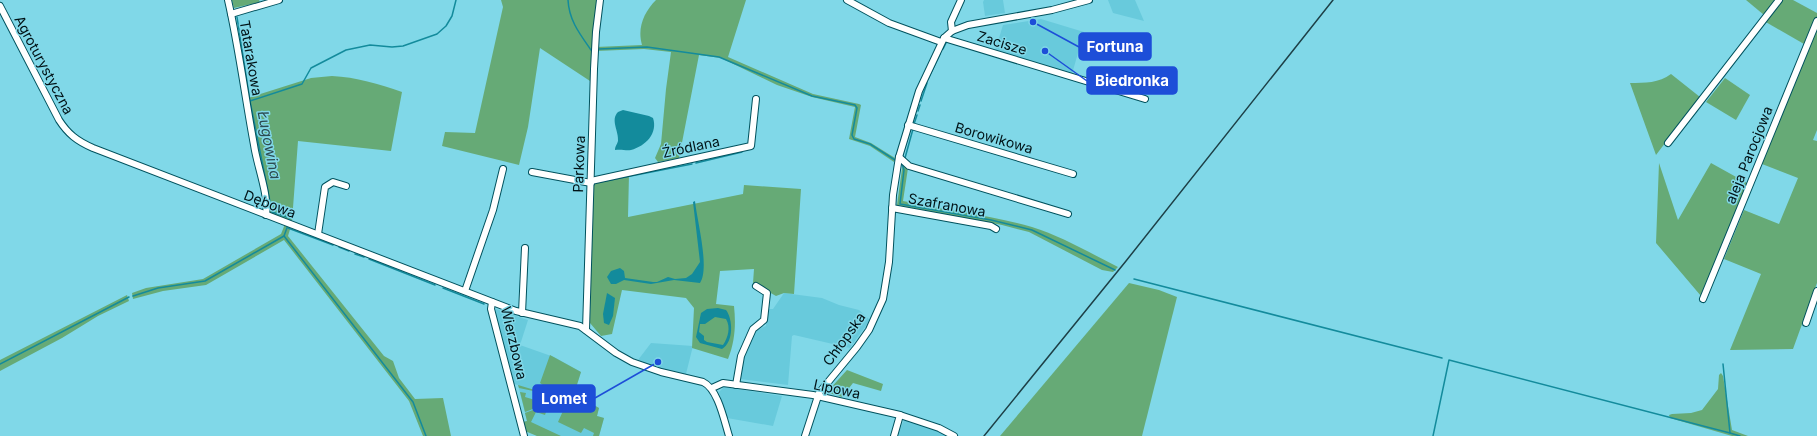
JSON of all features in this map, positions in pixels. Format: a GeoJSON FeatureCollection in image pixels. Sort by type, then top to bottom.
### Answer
{"type":"FeatureCollection","features":[{"type":"Feature","properties":{"kind":"street","name":"Tatarakowa"},"geometry":{"type":"LineString","coordinates":[[228,0],[254,146],[266,201],[266,215]]}},
{"type":"Feature","properties":{"kind":"street"},"geometry":{"type":"LineString","coordinates":[[231,14],[279,0]]}},
{"type":"Feature","properties":{"kind":"street","name":"Parkowa"},"geometry":{"type":"LineString","coordinates":[[586,330],[594,69],[596,32],[600,0]]}},
{"type":"Feature","properties":{"kind":"street","name":"Zacisze"},"geometry":{"type":"LineString","coordinates":[[847,0],[889,23],[1145,99]]}},
{"type":"Feature","properties":{"kind":"street"},"geometry":{"type":"LineString","coordinates":[[961,0],[951,22],[952,31],[968,25],[1058,9],[1090,0]]}},
{"type":"Feature","properties":{"kind":"street"},"geometry":{"type":"LineString","coordinates":[[1668,143],[1779,0]]}},
{"type":"Feature","properties":{"kind":"street","name":"Agroturystyczna"},"geometry":{"type":"LineString","coordinates":[[0,6],[60,120],[69,134]]}},
{"type":"Feature","properties":{"kind":"street","name":"aleja Parocjowa"},"geometry":{"type":"LineString","coordinates":[[1703,299],[1817,21]]}},
{"type":"Feature","properties":{"kind":"street","name":"Chłopska"},"geometry":{"type":"LineString","coordinates":[[806,436],[818,396],[869,330],[880,307],[886,288],[892,208],[900,157],[908,126],[922,85],[943,40],[952,31]]}},
{"type":"Feature","properties":{"kind":"street","name":"Źródlana"},"geometry":{"type":"LineString","coordinates":[[591,182],[751,146],[756,99]]}},
{"type":"Feature","properties":{"kind":"street","name":"Borowikowa"},"geometry":{"type":"LineString","coordinates":[[908,126],[1074,174]]}},
{"type":"Feature","properties":{"kind":"street","name":"Dębowa"},"geometry":{"type":"LineString","coordinates":[[69,134],[93,148],[465,292],[522,313],[575,325],[586,330],[610,349],[632,362],[654,370],[703,382],[712,388]]}},
{"type":"Feature","properties":{"kind":"street"},"geometry":{"type":"LineString","coordinates":[[900,157],[909,166],[1068,214]]}},
{"type":"Feature","properties":{"kind":"street"},"geometry":{"type":"LineString","coordinates":[[465,292],[493,210],[503,169]]}},
{"type":"Feature","properties":{"kind":"street"},"geometry":{"type":"LineString","coordinates":[[532,172],[591,182]]}},
{"type":"Feature","properties":{"kind":"street"},"geometry":{"type":"LineString","coordinates":[[318,234],[325,186],[333,182],[346,186]]}},
{"type":"Feature","properties":{"kind":"street","name":"Szafranowa"},"geometry":{"type":"LineString","coordinates":[[892,208],[991,226],[996,229]]}},
{"type":"Feature","properties":{"kind":"street"},"geometry":{"type":"LineString","coordinates":[[522,313],[525,248]]}},
{"type":"Feature","properties":{"kind":"street"},"geometry":{"type":"LineString","coordinates":[[736,385],[741,356],[753,329],[764,320],[767,293],[756,286]]}},
{"type":"Feature","properties":{"kind":"street"},"geometry":{"type":"LineString","coordinates":[[1806,323],[1817,291]]}},
{"type":"Feature","properties":{"kind":"street","name":"Wierzbowa"},"geometry":{"type":"LineString","coordinates":[[492,302],[492,309],[524,436]]}},
{"type":"Feature","properties":{"kind":"street","name":"Lipowa"},"geometry":{"type":"LineString","coordinates":[[712,388],[723,383],[818,396],[900,416],[939,428],[954,436]]}},
{"type":"Feature","properties":{"kind":"street"},"geometry":{"type":"LineString","coordinates":[[712,388],[729,436]]}},
{"type":"Feature","properties":{"kind":"street"},"geometry":{"type":"LineString","coordinates":[[894,436],[900,416]]}},
{"type":"Feature","properties":{"kind":"shaded area"},"geometry":{"type":"Polygon","coordinates":[[[984,0],[1003,0],[1005,13],[985,16],[984,0]]]}},
{"type":"Feature","properties":{"kind":"shaded area"},"geometry":{"type":"Polygon","coordinates":[[[1108,0],[1135,0],[1144,21],[1113,13],[1108,0]]]}},
{"type":"Feature","properties":{"kind":"shaded area"},"geometry":{"type":"Polygon","coordinates":[[[1041,19],[1084,32],[1072,74],[995,51],[1003,25],[1041,19]]]}},
{"type":"Feature","properties":{"kind":"shaded area"},"geometry":{"type":"Polygon","coordinates":[[[623,110],[653,118],[654,129],[650,138],[636,148],[631,150],[615,150],[618,137],[615,118],[618,112],[623,110]]]}},
{"type":"Feature","properties":{"kind":"shaded area"},"geometry":{"type":"Polygon","coordinates":[[[695,201],[704,267],[703,276],[700,283],[674,280],[651,284],[624,280],[616,284],[611,284],[607,277],[611,271],[620,268],[624,271],[625,278],[653,282],[657,282],[668,277],[675,279],[686,278],[692,274],[700,262],[693,202],[695,201]]]}},
{"type":"Feature","properties":{"kind":"shaded area"},"geometry":{"type":"Polygon","coordinates":[[[607,293],[615,298],[613,316],[609,325],[604,323],[603,314],[607,293]]]}},
{"type":"Feature","properties":{"kind":"shaded area"},"geometry":{"type":"Polygon","coordinates":[[[784,293],[822,298],[839,305],[859,310],[870,320],[850,348],[794,335],[792,336],[788,385],[740,379],[744,354],[747,352],[755,331],[766,326],[767,309],[773,309],[784,293]]]}},
{"type":"Feature","properties":{"kind":"shaded area"},"geometry":{"type":"Polygon","coordinates":[[[718,308],[726,310],[730,319],[731,330],[729,341],[722,349],[700,343],[696,337],[701,313],[707,309],[718,308]],[[715,317],[705,324],[700,324],[699,332],[704,336],[704,340],[723,345],[728,332],[728,322],[726,319],[715,317]]]}},
{"type":"Feature","properties":{"kind":"shaded area"},"geometry":{"type":"Polygon","coordinates":[[[496,309],[528,320],[520,345],[554,357],[581,372],[574,394],[599,408],[597,416],[604,418],[599,436],[537,436],[523,422],[527,421],[518,385],[514,384],[511,375],[495,311],[496,309]]]}},
{"type":"Feature","properties":{"kind":"shaded area"},"geometry":{"type":"Polygon","coordinates":[[[651,343],[693,346],[686,374],[659,368],[638,360],[651,343]]]}},
{"type":"Feature","properties":{"kind":"shaded area"},"geometry":{"type":"Polygon","coordinates":[[[724,387],[782,396],[773,426],[727,418],[719,392],[724,387]]]}},
{"type":"Feature","properties":{"kind":"shaded area"},"geometry":{"type":"Polygon","coordinates":[[[904,420],[929,427],[947,436],[897,436],[904,420]]]}},
{"type":"Feature","properties":{"kind":"green space"},"geometry":{"type":"Polygon","coordinates":[[[232,0],[259,0],[260,2],[234,8],[232,0]]]}},
{"type":"Feature","properties":{"kind":"green space"},"geometry":{"type":"Polygon","coordinates":[[[501,0],[598,0],[596,8],[590,81],[540,48],[528,127],[519,165],[442,146],[445,132],[475,133],[503,7],[501,0]]]}},
{"type":"Feature","properties":{"kind":"green space"},"geometry":{"type":"Polygon","coordinates":[[[656,0],[746,0],[728,57],[813,94],[861,105],[855,137],[871,143],[895,158],[894,162],[870,146],[849,139],[855,107],[812,97],[777,85],[721,58],[699,55],[679,158],[658,162],[655,158],[661,144],[671,52],[644,49],[596,51],[596,47],[642,45],[640,32],[641,26],[645,15],[656,0]]]}},
{"type":"Feature","properties":{"kind":"green space"},"geometry":{"type":"Polygon","coordinates":[[[1746,0],[1776,0],[1764,15],[1746,0]]]}},
{"type":"Feature","properties":{"kind":"green space"},"geometry":{"type":"Polygon","coordinates":[[[1781,0],[1793,0],[1817,13],[1817,17],[1804,44],[1764,21],[1781,0]]]}},
{"type":"Feature","properties":{"kind":"green space"},"geometry":{"type":"Polygon","coordinates":[[[1817,27],[1817,130],[1813,140],[1817,141],[1817,283],[1793,349],[1730,350],[1761,274],[1724,259],[1744,210],[1779,224],[1798,178],[1762,164],[1817,27]]]}},
{"type":"Feature","properties":{"kind":"green space"},"geometry":{"type":"Polygon","coordinates":[[[1671,74],[1700,97],[1656,155],[1630,83],[1657,81],[1671,74]]]}},
{"type":"Feature","properties":{"kind":"green space"},"geometry":{"type":"Polygon","coordinates":[[[332,76],[367,81],[402,92],[391,151],[298,141],[292,221],[269,213],[248,98],[311,78],[332,76]]]}},
{"type":"Feature","properties":{"kind":"green space"},"geometry":{"type":"Polygon","coordinates":[[[1725,78],[1750,95],[1736,120],[1706,102],[1725,78]]]}},
{"type":"Feature","properties":{"kind":"green space"},"geometry":{"type":"Polygon","coordinates":[[[903,162],[908,168],[903,201],[984,216],[1032,227],[1065,240],[1118,267],[1113,272],[1102,270],[1029,232],[1002,225],[897,205],[903,162]]]}},
{"type":"Feature","properties":{"kind":"green space"},"geometry":{"type":"Polygon","coordinates":[[[1659,163],[1678,220],[1711,163],[1747,183],[1701,296],[1656,243],[1659,163]]]}},
{"type":"Feature","properties":{"kind":"green space"},"geometry":{"type":"Polygon","coordinates":[[[629,174],[628,217],[743,194],[744,185],[801,189],[794,294],[784,293],[776,296],[753,283],[754,269],[720,271],[716,304],[734,306],[734,333],[728,359],[692,348],[694,308],[686,298],[622,290],[612,334],[601,336],[590,323],[593,187],[596,183],[629,174]]]}},
{"type":"Feature","properties":{"kind":"green space"},"geometry":{"type":"Polygon","coordinates":[[[285,224],[291,226],[288,236],[384,356],[393,361],[399,378],[415,399],[443,398],[451,436],[423,436],[409,401],[284,240],[206,285],[163,291],[133,299],[132,293],[146,288],[203,279],[281,234],[285,224]]]}},
{"type":"Feature","properties":{"kind":"green space"},"geometry":{"type":"Polygon","coordinates":[[[1129,283],[1159,290],[1177,297],[1142,436],[1000,436],[1129,283]]]}},
{"type":"Feature","properties":{"kind":"green space"},"geometry":{"type":"Polygon","coordinates":[[[127,295],[129,301],[98,316],[62,338],[0,371],[0,360],[127,295]]]}},
{"type":"Feature","properties":{"kind":"green space"},"geometry":{"type":"Polygon","coordinates":[[[550,355],[581,372],[574,394],[599,408],[597,416],[604,418],[599,436],[593,436],[594,433],[584,428],[581,433],[558,422],[567,402],[563,400],[562,396],[544,394],[544,389],[541,388],[550,390],[540,383],[550,355]]]}},
{"type":"Feature","properties":{"kind":"green space"},"geometry":{"type":"Polygon","coordinates":[[[847,370],[883,384],[881,391],[853,383],[842,397],[829,393],[828,391],[847,370]]]}},
{"type":"Feature","properties":{"kind":"green space"},"geometry":{"type":"Polygon","coordinates":[[[1721,373],[1723,376],[1732,430],[1748,436],[1732,436],[1670,418],[1669,415],[1672,414],[1691,413],[1702,410],[1718,389],[1719,375],[1721,373]]]}},
{"type":"Feature","properties":{"kind":"green space"},"geometry":{"type":"Polygon","coordinates":[[[518,385],[538,391],[541,388],[538,392],[519,388],[518,385]]]}},
{"type":"Feature","properties":{"kind":"green space"},"geometry":{"type":"Polygon","coordinates":[[[520,392],[526,393],[525,397],[545,403],[542,409],[538,407],[525,412],[520,392]]]}},
{"type":"Feature","properties":{"kind":"green space"},"geometry":{"type":"Polygon","coordinates":[[[538,408],[546,412],[545,415],[536,412],[531,422],[561,436],[537,436],[525,431],[523,422],[527,421],[525,413],[538,408]]]}},
{"type":"Feature","properties":{"kind":"waterway","name":"Ługowina"},"geometry":{"type":"LineString","coordinates":[[250,101],[302,84],[311,68],[346,50],[370,45],[392,47],[403,46],[437,34],[446,26],[452,16],[456,0]]}},
{"type":"Feature","properties":{"kind":"waterway"},"geometry":{"type":"LineString","coordinates":[[568,0],[570,14],[579,32],[591,50]]}},
{"type":"Feature","properties":{"kind":"waterway","name":"Ługowina"},"geometry":{"type":"LineString","coordinates":[[237,17],[250,101],[272,212],[290,218],[289,222]]}},
{"type":"Feature","properties":{"kind":"waterway"},"geometry":{"type":"LineString","coordinates":[[943,49],[947,41]]}},
{"type":"Feature","properties":{"kind":"waterway"},"geometry":{"type":"LineString","coordinates":[[599,49],[647,47],[719,57],[812,96],[855,105],[857,108],[852,135],[854,139],[870,144],[895,160]]}},
{"type":"Feature","properties":{"kind":"waterway"},"geometry":{"type":"LineString","coordinates":[[928,79],[940,54]]}},
{"type":"Feature","properties":{"kind":"waterway"},"geometry":{"type":"LineString","coordinates":[[921,101],[927,83]]}},
{"type":"Feature","properties":{"kind":"waterway"},"geometry":{"type":"LineString","coordinates":[[918,111],[920,105]]}},
{"type":"Feature","properties":{"kind":"waterway"},"geometry":{"type":"LineString","coordinates":[[914,124],[917,115]]}},
{"type":"Feature","properties":{"kind":"waterway"},"geometry":{"type":"LineString","coordinates":[[905,158],[913,129]]}},
{"type":"Feature","properties":{"kind":"waterway"},"geometry":{"type":"LineString","coordinates":[[696,163],[742,152]]}},
{"type":"Feature","properties":{"kind":"waterway"},"geometry":{"type":"LineString","coordinates":[[600,182],[692,164]]}},
{"type":"Feature","properties":{"kind":"waterway"},"geometry":{"type":"LineString","coordinates":[[902,164],[904,170],[900,204],[991,220],[1032,230],[1115,270]]}},
{"type":"Feature","properties":{"kind":"waterway","name":"Ługowina"},"geometry":{"type":"LineString","coordinates":[[133,296],[158,288],[205,281],[284,236],[288,225]]}},
{"type":"Feature","properties":{"kind":"waterway"},"geometry":{"type":"LineString","coordinates":[[288,228],[333,245]]}},
{"type":"Feature","properties":{"kind":"waterway"},"geometry":{"type":"LineString","coordinates":[[284,236],[413,402],[426,436]]}},
{"type":"Feature","properties":{"kind":"waterway"},"geometry":{"type":"LineString","coordinates":[[339,247],[349,251]]}},
{"type":"Feature","properties":{"kind":"waterway"},"geometry":{"type":"LineString","coordinates":[[355,254],[364,257]]}},
{"type":"Feature","properties":{"kind":"waterway"},"geometry":{"type":"LineString","coordinates":[[369,259],[435,285]]}},
{"type":"Feature","properties":{"kind":"waterway"},"geometry":{"type":"LineString","coordinates":[[1134,279],[1442,358]]}},
{"type":"Feature","properties":{"kind":"waterway"},"geometry":{"type":"LineString","coordinates":[[443,288],[484,304]]}},
{"type":"Feature","properties":{"kind":"waterway","name":"Ługowina"},"geometry":{"type":"LineString","coordinates":[[0,364],[129,297]]}},
{"type":"Feature","properties":{"kind":"waterway"},"geometry":{"type":"LineString","coordinates":[[1433,436],[1449,360],[1730,433],[1723,364]]}},
{"type":"Feature","properties":{"kind":"waterway"},"geometry":{"type":"LineString","coordinates":[[1730,433],[1740,436]]}},
{"type":"Feature","properties":{"kind":"railway"},"geometry":{"type":"LineString","coordinates":[[984,436],[1126,261],[1333,0]]}},
{"type":"Feature","properties":{"kind":"place","name":"Fortuna"},"geometry":{"type":"Point","coordinates":[1033,22]}},
{"type":"Feature","properties":{"kind":"place","name":"Biedronka"},"geometry":{"type":"Point","coordinates":[1045,51]}},
{"type":"Feature","properties":{"kind":"place","name":"Lomet"},"geometry":{"type":"Point","coordinates":[658,362]}}]}
